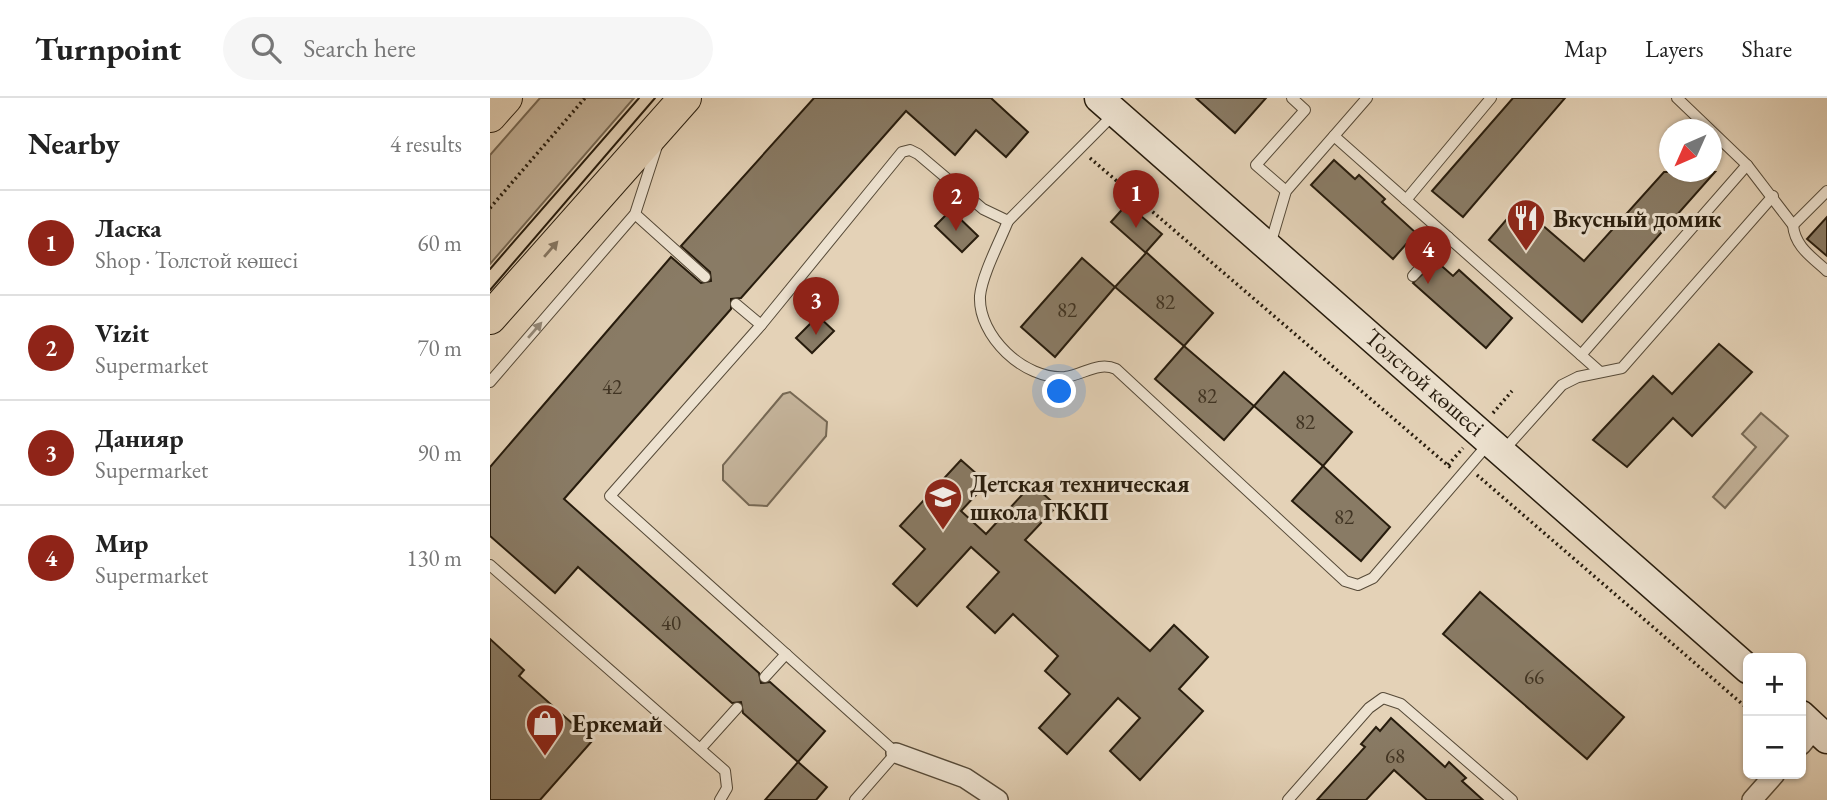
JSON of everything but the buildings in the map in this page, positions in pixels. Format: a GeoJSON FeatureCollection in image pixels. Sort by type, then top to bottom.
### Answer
{"type":"FeatureCollection","features":[{"type":"Feature","properties":{"kind":"main road"},"geometry":{"type":"LineString","coordinates":[[490,116],[506,98]]}},
{"type":"Feature","properties":{"kind":"main road","name":"Толстой көшесі"},"geometry":{"type":"LineString","coordinates":[[1107,105],[1497,445],[1743,665]]}},
{"type":"Feature","properties":{"kind":"main road"},"geometry":{"type":"LineString","coordinates":[[490,318],[675,108]]}},
{"type":"Feature","properties":{"kind":"street"},"geometry":{"type":"LineString","coordinates":[[896,753],[965,778],[998,800]]}},
{"type":"Feature","properties":{"kind":"street"},"geometry":{"type":"LineString","coordinates":[[1752,800],[1771,779]]}},
{"type":"Feature","properties":{"kind":"lane"},"geometry":{"type":"LineString","coordinates":[[1286,191],[1256,165],[1306,110],[1292,98]]}},
{"type":"Feature","properties":{"kind":"lane"},"geometry":{"type":"LineString","coordinates":[[1269,245],[1286,191],[1367,98]]}},
{"type":"Feature","properties":{"kind":"lane"},"geometry":{"type":"LineString","coordinates":[[1406,200],[1491,98]]}},
{"type":"Feature","properties":{"kind":"lane"},"geometry":{"type":"LineString","coordinates":[[1677,98],[1747,164],[1793,225],[1794,237],[1800,246],[1827,271]]}},
{"type":"Feature","properties":{"kind":"lane"},"geometry":{"type":"LineString","coordinates":[[1107,105],[1079,149],[1008,221],[981,292],[981,312],[990,331],[1015,361],[1042,374],[1065,377],[1101,366],[1116,369],[1345,581],[1358,584],[1373,578],[1464,472],[1562,385],[1599,371],[1611,372],[1622,368],[1773,196]]}},
{"type":"Feature","properties":{"kind":"lane"},"geometry":{"type":"LineString","coordinates":[[490,382],[635,214],[675,108]]}},
{"type":"Feature","properties":{"kind":"lane"},"geometry":{"type":"LineString","coordinates":[[1334,136],[1599,371]]}},
{"type":"Feature","properties":{"kind":"lane"},"geometry":{"type":"LineString","coordinates":[[855,800],[896,753],[610,496],[761,325],[902,152],[910,150],[918,154],[983,209],[1008,221]]}},
{"type":"Feature","properties":{"kind":"lane"},"geometry":{"type":"LineString","coordinates":[[1581,355],[1747,164]]}},
{"type":"Feature","properties":{"kind":"lane"},"geometry":{"type":"LineString","coordinates":[[1793,225],[1827,191]]}},
{"type":"Feature","properties":{"kind":"lane"},"geometry":{"type":"LineString","coordinates":[[635,214],[705,277]]}},
{"type":"Feature","properties":{"kind":"lane"},"geometry":{"type":"LineString","coordinates":[[1413,276],[1448,237]]}},
{"type":"Feature","properties":{"kind":"lane"},"geometry":{"type":"LineString","coordinates":[[736,304],[761,325]]}},
{"type":"Feature","properties":{"kind":"lane"},"geometry":{"type":"LineString","coordinates":[[490,565],[725,771],[727,788],[720,800]]}},
{"type":"Feature","properties":{"kind":"lane"},"geometry":{"type":"LineString","coordinates":[[765,677],[786,654]]}},
{"type":"Feature","properties":{"kind":"lane"},"geometry":{"type":"LineString","coordinates":[[1288,800],[1369,708],[1383,698],[1401,704],[1512,800]]}},
{"type":"Feature","properties":{"kind":"lane"},"geometry":{"type":"LineString","coordinates":[[701,748],[737,708]]}},
{"type":"Feature","properties":{"kind":"path"},"geometry":{"type":"LineString","coordinates":[[490,208],[585,98]]}},
{"type":"Feature","properties":{"kind":"path"},"geometry":{"type":"LineString","coordinates":[[1079,149],[1743,705]]}},
{"type":"Feature","properties":{"kind":"shaded area"},"geometry":{"type":"Polygon","coordinates":[[[540,98],[634,98],[490,264],[490,155],[540,98]]]}},
{"type":"Feature","properties":{"kind":"shaded area"},"geometry":{"type":"Polygon","coordinates":[[[790,392],[827,422],[826,436],[767,506],[749,505],[723,480],[723,465],[783,394],[790,392]]]}},
{"type":"Feature","properties":{"kind":"shaded area"},"geometry":{"type":"Polygon","coordinates":[[[1761,413],[1788,436],[1725,508],[1713,497],[1756,447],[1742,434],[1761,413]]]}},
{"type":"Feature","properties":{"kind":"tram line"},"geometry":{"type":"LineString","coordinates":[[490,269],[639,98]]}},
{"type":"Feature","properties":{"kind":"tram line"},"geometry":{"type":"LineString","coordinates":[[490,290],[655,98]]}},
{"type":"Feature","properties":{"kind":"place","name":"Ласка"},"geometry":{"type":"Point","coordinates":[1136,228]}},
{"type":"Feature","properties":{"kind":"place","name":"Vizit"},"geometry":{"type":"Point","coordinates":[956,231]}},
{"type":"Feature","properties":{"kind":"place","name":"Вкусный домик"},"geometry":{"type":"Point","coordinates":[1526,252]}},
{"type":"Feature","properties":{"kind":"place","name":"Мир"},"geometry":{"type":"Point","coordinates":[1428,284]}},
{"type":"Feature","properties":{"kind":"place","name":"Данияр"},"geometry":{"type":"Point","coordinates":[816,335]}},
{"type":"Feature","properties":{"kind":"place","name":"Детская техническая школа ГККП"},"geometry":{"type":"Point","coordinates":[943,531]}},
{"type":"Feature","properties":{"kind":"place","name":"Еркемай"},"geometry":{"type":"Point","coordinates":[545,757]}}]}
